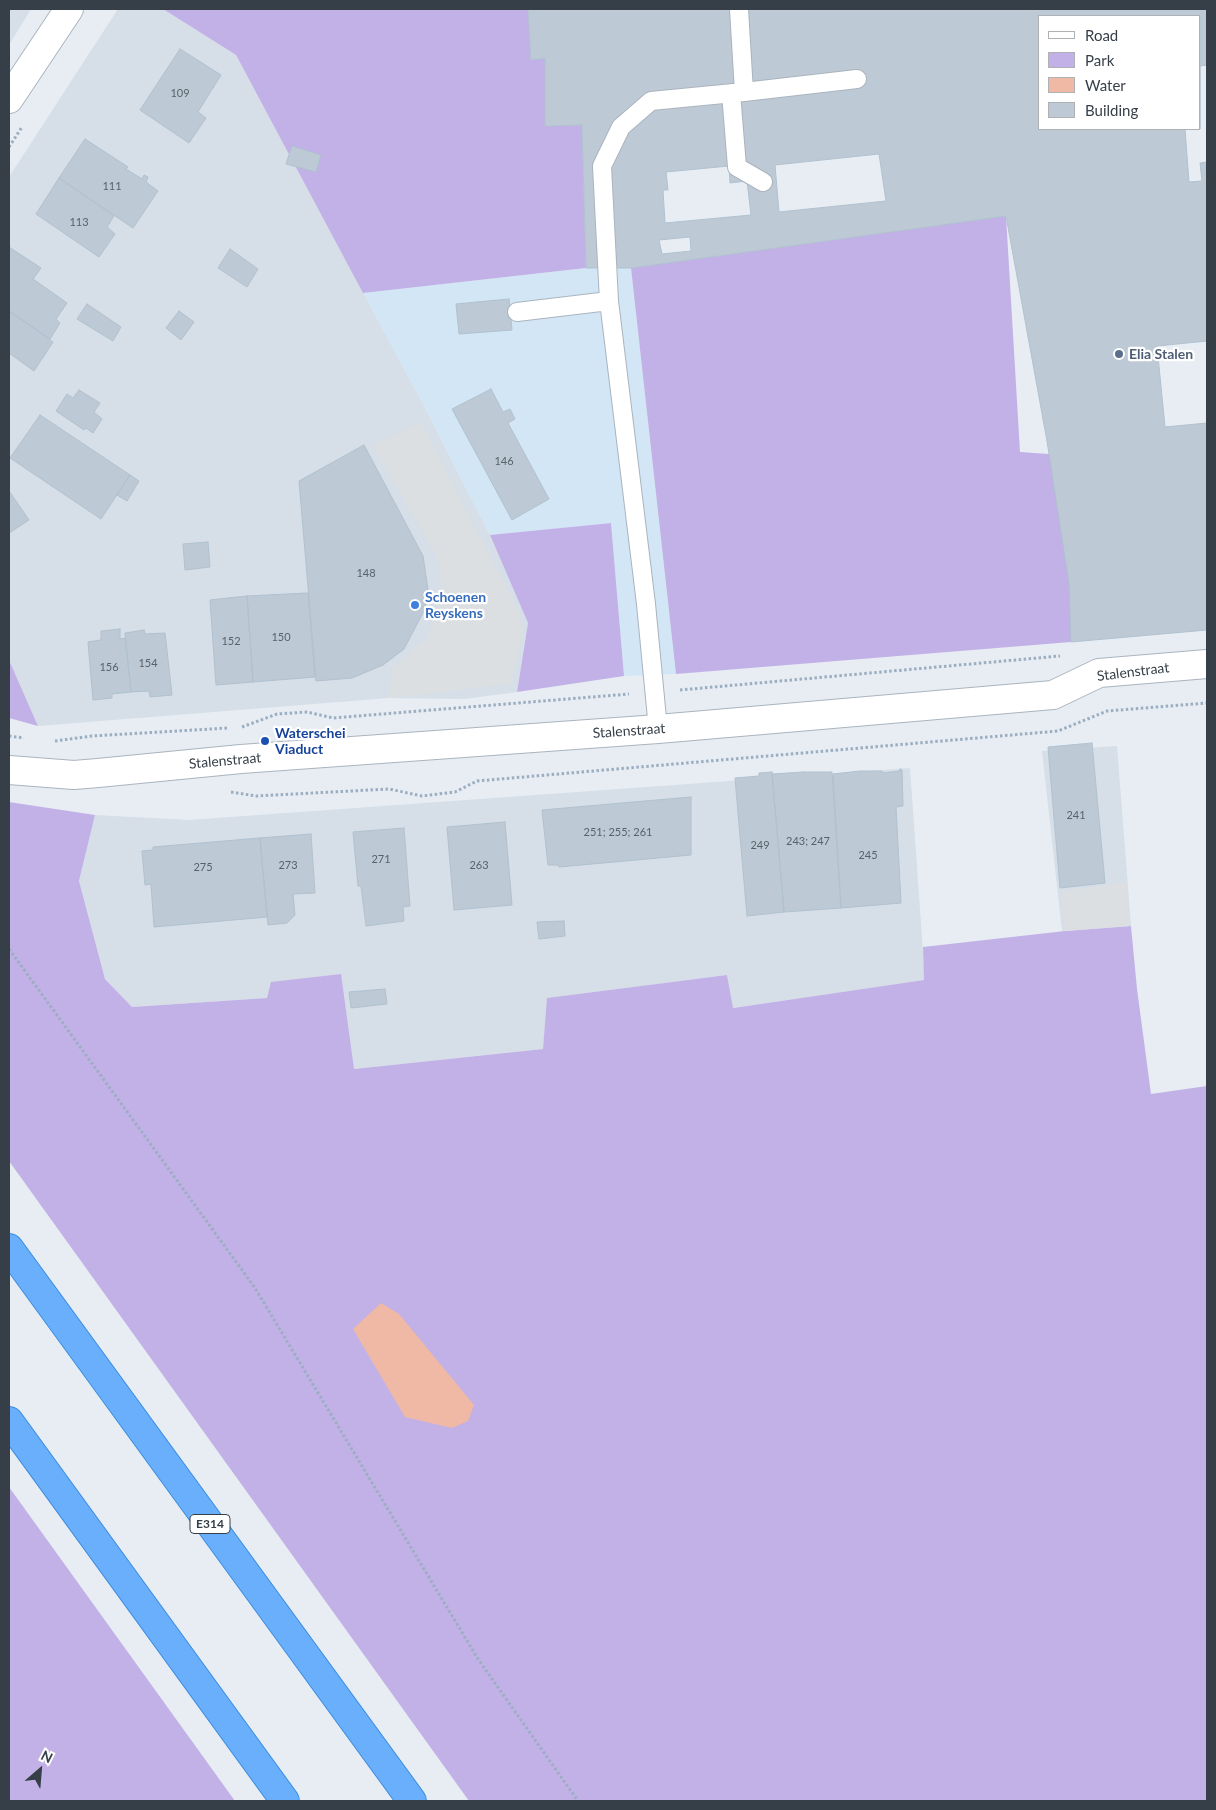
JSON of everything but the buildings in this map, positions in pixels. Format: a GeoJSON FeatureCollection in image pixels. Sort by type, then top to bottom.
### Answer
{"type":"FeatureCollection","features":[{"type":"Feature","properties":{"kind":"highway","name":"E314"},"geometry":{"type":"LineString","coordinates":[[9,1248],[412,1801]]}},
{"type":"Feature","properties":{"kind":"highway"},"geometry":{"type":"LineString","coordinates":[[9,1421],[286,1801]]}},
{"type":"Feature","properties":{"kind":"street"},"geometry":{"type":"LineString","coordinates":[[9,99],[69,9]]}},
{"type":"Feature","properties":{"kind":"street","name":"Stalenstraat"},"geometry":{"type":"LineString","coordinates":[[9,770],[74,775],[241,759],[658,729],[1053,695],[1100,673],[1207,664]]}},
{"type":"Feature","properties":{"kind":"street","name":"Stalenstraat"},"geometry":{"type":"LineString","coordinates":[[9,757],[47,772]]}},
{"type":"Feature","properties":{"kind":"lane"},"geometry":{"type":"LineString","coordinates":[[739,9],[737,167],[763,182]]}},
{"type":"Feature","properties":{"kind":"lane"},"geometry":{"type":"LineString","coordinates":[[658,729],[646,604],[609,301],[602,166],[622,127],[651,101],[857,79]]}},
{"type":"Feature","properties":{"kind":"lane"},"geometry":{"type":"LineString","coordinates":[[517,312],[609,301]]}},
{"type":"Feature","properties":{"kind":"path"},"geometry":{"type":"LineString","coordinates":[[47,740],[56,741],[92,736],[242,727],[277,714],[307,712],[333,718],[1066,656]]}},
{"type":"Feature","properties":{"kind":"path"},"geometry":{"type":"LineString","coordinates":[[9,736],[30,739]]}},
{"type":"Feature","properties":{"kind":"path"},"geometry":{"type":"LineString","coordinates":[[9,949],[254,1288],[478,1659],[578,1801]]}},
{"type":"Feature","properties":{"kind":"shaded area"},"geometry":{"type":"Polygon","coordinates":[[[9,9],[31,9],[9,45],[9,9]]]}},
{"type":"Feature","properties":{"kind":"shaded area"},"geometry":{"type":"Polygon","coordinates":[[[118,9],[163,9],[236,55],[424,406],[490,535],[528,623],[517,692],[465,699],[389,698],[38,726],[9,660],[9,177],[118,9]]]}},
{"type":"Feature","properties":{"kind":"shaded area"},"geometry":{"type":"Polygon","coordinates":[[[586,268],[631,268],[676,674],[624,676],[611,523],[490,535],[424,406],[363,293],[586,268]]]}},
{"type":"Feature","properties":{"kind":"shaded area"},"geometry":{"type":"Polygon","coordinates":[[[421,423],[519,612],[522,634],[511,684],[389,698],[392,668],[427,638],[442,593],[438,558],[372,445],[421,423]]]}},
{"type":"Feature","properties":{"kind":"shaded area"},"geometry":{"type":"Polygon","coordinates":[[[1117,746],[1131,926],[1062,931],[1042,751],[1117,746]]]}},
{"type":"Feature","properties":{"kind":"shaded area"},"geometry":{"type":"Polygon","coordinates":[[[910,768],[925,980],[732,1008],[727,975],[548,998],[543,1049],[354,1069],[268,998],[132,1007],[105,979],[79,881],[95,815],[189,820],[910,768]]]}},
{"type":"Feature","properties":{"kind":"shaded area"},"geometry":{"type":"Polygon","coordinates":[[[1127,882],[1129,926],[1065,931],[1062,891],[1127,882]]]}},
{"type":"Feature","properties":{"kind":"green space"},"geometry":{"type":"Polygon","coordinates":[[[163,9],[528,9],[531,60],[545,58],[545,126],[582,125],[586,268],[363,293],[236,55],[163,9]]]}},
{"type":"Feature","properties":{"kind":"green space"},"geometry":{"type":"Polygon","coordinates":[[[1006,216],[1020,452],[1077,456],[1071,642],[676,674],[631,268],[1006,216]]]}},
{"type":"Feature","properties":{"kind":"green space"},"geometry":{"type":"Polygon","coordinates":[[[611,523],[624,676],[517,692],[528,623],[490,535],[611,523]]]}},
{"type":"Feature","properties":{"kind":"green space"},"geometry":{"type":"Polygon","coordinates":[[[9,660],[38,726],[9,718],[9,660]]]}},
{"type":"Feature","properties":{"kind":"green space"},"geometry":{"type":"Polygon","coordinates":[[[9,802],[95,815],[79,881],[105,979],[132,1007],[267,998],[271,982],[341,974],[354,1069],[543,1049],[547,998],[727,975],[733,1008],[924,980],[923,947],[1065,931],[1131,926],[1151,1094],[1207,1086],[1207,1801],[469,1801],[9,1161],[9,802]]]}},
{"type":"Feature","properties":{"kind":"green space"},"geometry":{"type":"Polygon","coordinates":[[[9,1487],[235,1801],[9,1801],[9,1487]]]}},
{"type":"Feature","properties":{"kind":"water"},"geometry":{"type":"Polygon","coordinates":[[[381,1303],[399,1314],[474,1405],[468,1421],[452,1428],[405,1417],[353,1329],[381,1303]]]}},
{"type":"Feature","properties":{"kind":"place","name":"Elia Stalen"},"geometry":{"type":"Point","coordinates":[1119,354]}},
{"type":"Feature","properties":{"kind":"place","name":"Schoenen Reyskens"},"geometry":{"type":"Point","coordinates":[415,605]}},
{"type":"Feature","properties":{"kind":"place","name":"Waterschei Viaduct"},"geometry":{"type":"Point","coordinates":[265,741]}}]}
